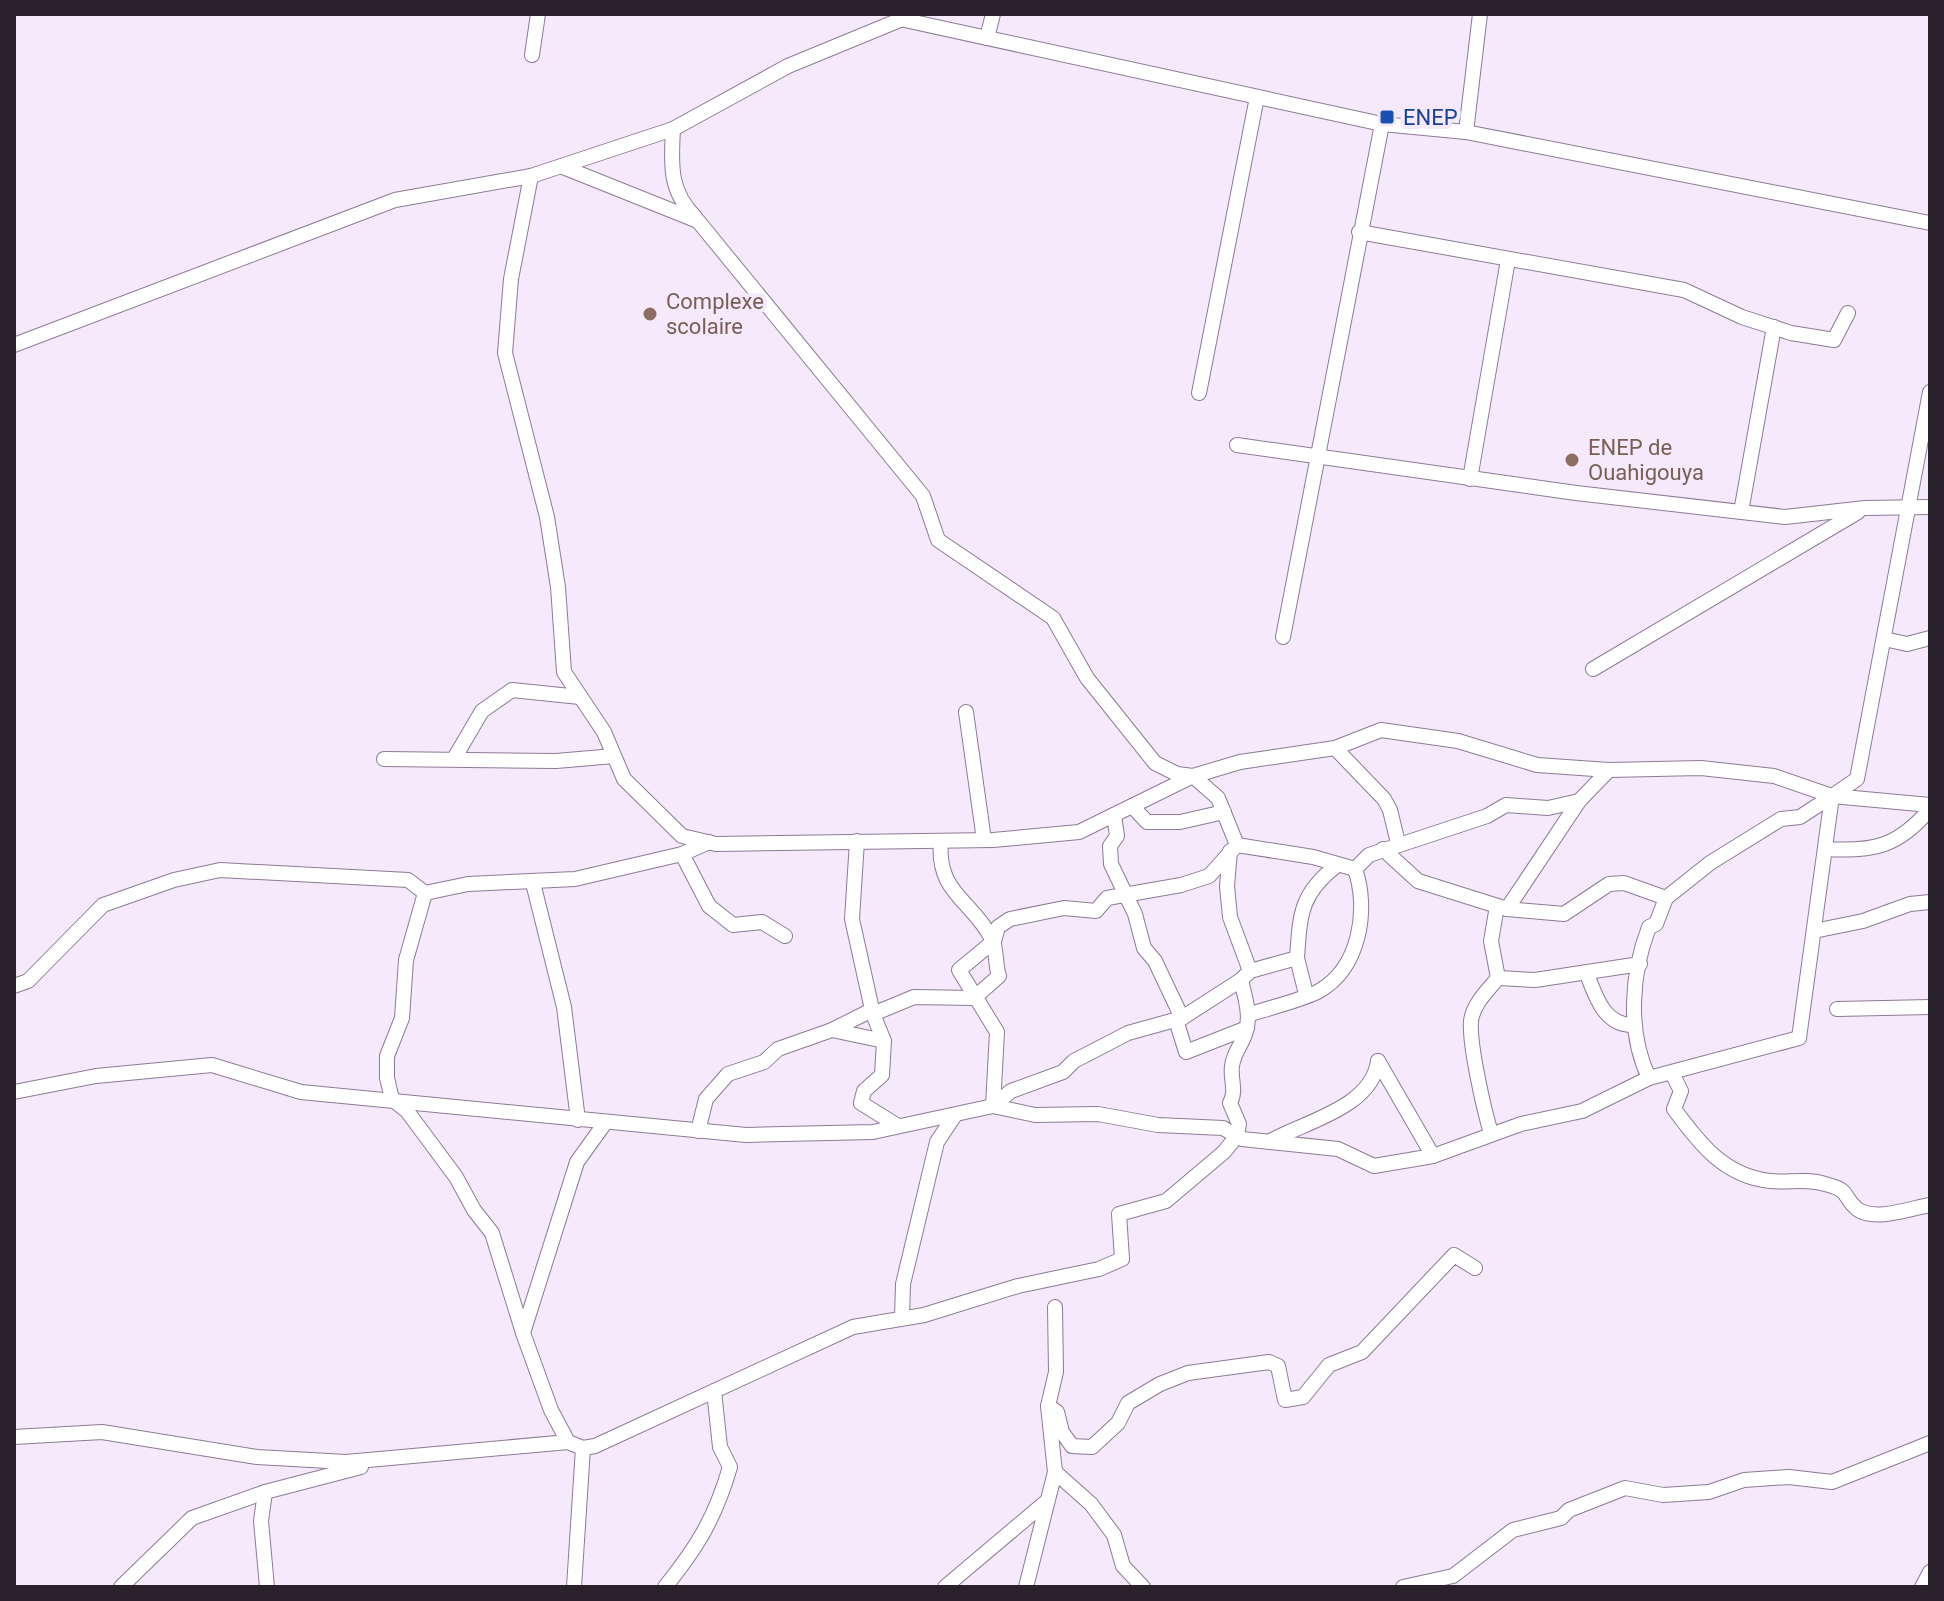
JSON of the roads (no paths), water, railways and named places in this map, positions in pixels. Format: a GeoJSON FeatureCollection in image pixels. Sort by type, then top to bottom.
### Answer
{"type":"FeatureCollection","features":[{"type":"Feature","properties":{"kind":"street"},"geometry":{"type":"LineString","coordinates":[[532,55],[538,14]]}},
{"type":"Feature","properties":{"kind":"street"},"geometry":{"type":"LineString","coordinates":[[14,345],[395,200],[531,176],[673,129],[788,66],[915,14]]}},
{"type":"Feature","properties":{"kind":"street"},"geometry":{"type":"LineString","coordinates":[[987,38],[993,14]]}},
{"type":"Feature","properties":{"kind":"street"},"geometry":{"type":"LineString","coordinates":[[1466,132],[1480,14]]}},
{"type":"Feature","properties":{"kind":"street"},"geometry":{"type":"LineString","coordinates":[[900,19],[1382,124],[1466,132],[1930,223]]}},
{"type":"Feature","properties":{"kind":"street"},"geometry":{"type":"LineString","coordinates":[[1199,393],[1257,97]]}},
{"type":"Feature","properties":{"kind":"street"},"geometry":{"type":"LineString","coordinates":[[1283,637],[1382,124]]}},
{"type":"Feature","properties":{"kind":"street"},"geometry":{"type":"LineString","coordinates":[[14,1437],[102,1432],[257,1457],[346,1462],[568,1442],[583,1448],[853,1327],[924,1315],[1044,1280],[1099,1269],[1122,1259],[1119,1214],[1166,1201],[1224,1152],[1237,1136],[1239,1124],[1230,1103],[1234,1093],[1231,1069],[1234,1051],[1248,1022],[1246,976],[1230,917],[1227,886],[1234,848],[1218,798],[1193,776],[1177,774],[1155,763],[1087,678],[1053,618],[938,540],[923,496],[682,204],[672,182],[673,129]]}},
{"type":"Feature","properties":{"kind":"street"},"geometry":{"type":"LineString","coordinates":[[563,167],[698,221]]}},
{"type":"Feature","properties":{"kind":"street"},"geometry":{"type":"LineString","coordinates":[[531,176],[511,279],[505,353],[547,517],[558,587],[564,672],[614,756],[624,779],[682,836],[709,842],[941,841],[1079,832],[1193,776],[1240,762],[1335,748],[1381,730],[1458,741],[1537,765],[1609,770],[1701,768],[1774,776],[1832,796],[1930,807]]}},
{"type":"Feature","properties":{"kind":"street"},"geometry":{"type":"LineString","coordinates":[[1359,232],[1684,290],[1742,317],[1791,333],[1834,340],[1848,313]]}},
{"type":"Feature","properties":{"kind":"street"},"geometry":{"type":"LineString","coordinates":[[1470,479],[1508,260]]}},
{"type":"Feature","properties":{"kind":"street"},"geometry":{"type":"LineString","coordinates":[[1741,512],[1774,327]]}},
{"type":"Feature","properties":{"kind":"street"},"geometry":{"type":"LineString","coordinates":[[1649,1078],[1634,1025],[1633,1006],[1649,927],[1656,924],[1666,898],[1710,863],[1781,819],[1800,817],[1857,779],[1930,392]]}},
{"type":"Feature","properties":{"kind":"street"},"geometry":{"type":"LineString","coordinates":[[1237,445],[1470,479],[1785,517],[1865,508],[1930,507]]}},
{"type":"Feature","properties":{"kind":"street"},"geometry":{"type":"LineString","coordinates":[[1593,669],[1865,508]]}},
{"type":"Feature","properties":{"kind":"street"},"geometry":{"type":"LineString","coordinates":[[1884,639],[1907,644],[1930,638]]}},
{"type":"Feature","properties":{"kind":"street"},"geometry":{"type":"LineString","coordinates":[[455,757],[482,711],[512,690],[580,697]]}},
{"type":"Feature","properties":{"kind":"street"},"geometry":{"type":"LineString","coordinates":[[966,712],[984,840]]}},
{"type":"Feature","properties":{"kind":"street"},"geometry":{"type":"LineString","coordinates":[[1335,748],[1384,799],[1398,843]]}},
{"type":"Feature","properties":{"kind":"street"},"geometry":{"type":"LineString","coordinates":[[384,759],[455,757],[556,761],[614,756]]}},
{"type":"Feature","properties":{"kind":"street"},"geometry":{"type":"LineString","coordinates":[[1491,1133],[1476,1068],[1471,1021],[1476,1007],[1498,978],[1491,941],[1502,907],[1579,801],[1609,770]]}},
{"type":"Feature","properties":{"kind":"street"},"geometry":{"type":"LineString","coordinates":[[14,1092],[96,1076],[212,1065],[301,1092],[698,1131],[810,1135],[873,1132],[993,1106],[1035,1115],[1098,1114],[1158,1125],[1223,1128],[1237,1136],[1269,1142],[1338,1149],[1374,1166],[1433,1156],[1491,1133],[1582,1111],[1649,1078],[1799,1038],[1832,796]]}},
{"type":"Feature","properties":{"kind":"street"},"geometry":{"type":"LineString","coordinates":[[1355,869],[1369,855],[1383,849],[1487,816],[1506,805],[1548,808],[1579,801]]}},
{"type":"Feature","properties":{"kind":"street"},"geometry":{"type":"LineString","coordinates":[[1132,806],[1147,822],[1180,822],[1224,812]]}},
{"type":"Feature","properties":{"kind":"street"},"geometry":{"type":"LineString","coordinates":[[1825,849],[1864,851],[1896,840],[1913,829],[1930,807]]}},
{"type":"Feature","properties":{"kind":"street"},"geometry":{"type":"LineString","coordinates":[[1114,815],[1117,836],[1110,846],[1111,864],[1135,914],[1144,948],[1155,961],[1179,1019],[1186,1052],[1306,994],[1319,992],[1351,958],[1359,925],[1362,889],[1355,869]]}},
{"type":"Feature","properties":{"kind":"street"},"geometry":{"type":"LineString","coordinates":[[857,841],[852,919],[872,1012],[884,1041],[882,1075],[864,1091],[861,1103],[898,1126]]}},
{"type":"Feature","properties":{"kind":"street"},"geometry":{"type":"LineString","coordinates":[[941,841],[946,885],[965,903],[994,941]]}},
{"type":"Feature","properties":{"kind":"street"},"geometry":{"type":"LineString","coordinates":[[14,986],[28,981],[103,905],[205,873],[220,870],[408,880],[425,893],[468,884],[575,879],[682,854],[709,842]]}},
{"type":"Feature","properties":{"kind":"street"},"geometry":{"type":"LineString","coordinates":[[1234,848],[1313,857],[1355,869]]}},
{"type":"Feature","properties":{"kind":"street"},"geometry":{"type":"LineString","coordinates":[[698,1131],[706,1099],[728,1074],[764,1062],[778,1049],[914,997],[974,998],[999,976],[994,962],[994,941],[998,927],[1010,919],[1064,908],[1096,911],[1107,898],[1209,876],[1234,848]]}},
{"type":"Feature","properties":{"kind":"street"},"geometry":{"type":"LineString","coordinates":[[1383,849],[1418,881],[1502,907],[1564,914],[1609,884],[1624,883],[1666,898]]}},
{"type":"Feature","properties":{"kind":"street"},"geometry":{"type":"LineString","coordinates":[[682,854],[709,906],[733,925],[762,922],[785,936]]}},
{"type":"Feature","properties":{"kind":"street"},"geometry":{"type":"LineString","coordinates":[[1306,994],[1297,958],[1300,917],[1307,895],[1317,881],[1336,866]]}},
{"type":"Feature","properties":{"kind":"street"},"geometry":{"type":"LineString","coordinates":[[533,883],[564,1007],[578,1120]]}},
{"type":"Feature","properties":{"kind":"street"},"geometry":{"type":"LineString","coordinates":[[425,893],[406,960],[402,1018],[387,1056],[392,1099],[407,1111],[492,1233],[523,1333],[551,1410],[568,1442]]}},
{"type":"Feature","properties":{"kind":"street"},"geometry":{"type":"LineString","coordinates":[[1814,931],[1930,902]]}},
{"type":"Feature","properties":{"kind":"street"},"geometry":{"type":"LineString","coordinates":[[993,1106],[997,1032],[959,970],[994,941]]}},
{"type":"Feature","properties":{"kind":"street"},"geometry":{"type":"LineString","coordinates":[[993,1106],[1011,1091],[1063,1072],[1074,1061],[1128,1033],[1160,1022],[1167,1025],[1246,976],[1297,958]]}},
{"type":"Feature","properties":{"kind":"street"},"geometry":{"type":"LineString","coordinates":[[1498,978],[1535,980],[1571,972],[1587,974],[1640,964]]}},
{"type":"Feature","properties":{"kind":"street"},"geometry":{"type":"LineString","coordinates":[[1587,974],[1609,1018],[1623,1025],[1634,1025]]}},
{"type":"Feature","properties":{"kind":"street"},"geometry":{"type":"LineString","coordinates":[[1837,1009],[1930,1007]]}},
{"type":"Feature","properties":{"kind":"street"},"geometry":{"type":"LineString","coordinates":[[832,1030],[884,1041]]}},
{"type":"Feature","properties":{"kind":"street"},"geometry":{"type":"LineString","coordinates":[[1269,1142],[1349,1101],[1376,1075],[1378,1061],[1433,1156]]}},
{"type":"Feature","properties":{"kind":"street"},"geometry":{"type":"LineString","coordinates":[[1672,1073],[1681,1091],[1674,1109],[1709,1156],[1768,1181],[1811,1180],[1844,1189],[1858,1209],[1875,1215],[1930,1205]]}},
{"type":"Feature","properties":{"kind":"street"},"geometry":{"type":"LineString","coordinates":[[902,1318],[904,1281],[937,1142],[955,1115]]}},
{"type":"Feature","properties":{"kind":"street"},"geometry":{"type":"LineString","coordinates":[[523,1333],[577,1162],[605,1123]]}},
{"type":"Feature","properties":{"kind":"street"},"geometry":{"type":"LineString","coordinates":[[1048,1406],[1057,1412],[1062,1432],[1072,1446],[1092,1447],[1118,1423],[1128,1403],[1160,1384],[1188,1373],[1269,1362],[1278,1366],[1285,1400],[1303,1397],[1329,1365],[1362,1352],[1454,1255],[1475,1268]]}},
{"type":"Feature","properties":{"kind":"street"},"geometry":{"type":"LineString","coordinates":[[1026,1587],[1055,1472],[1048,1406],[1056,1372],[1055,1307]]}},
{"type":"Feature","properties":{"kind":"street"},"geometry":{"type":"LineString","coordinates":[[665,1587],[698,1547],[730,1467],[720,1447],[714,1391]]}},
{"type":"Feature","properties":{"kind":"street"},"geometry":{"type":"LineString","coordinates":[[1403,1587],[1453,1576],[1513,1530],[1561,1518],[1569,1510],[1625,1488],[1663,1495],[1709,1492],[1744,1480],[1789,1477],[1832,1482],[1930,1443]]}},
{"type":"Feature","properties":{"kind":"street"},"geometry":{"type":"LineString","coordinates":[[574,1587],[583,1448]]}},
{"type":"Feature","properties":{"kind":"street"},"geometry":{"type":"LineString","coordinates":[[121,1587],[192,1518],[265,1492],[394,1458]]}},
{"type":"Feature","properties":{"kind":"street"},"geometry":{"type":"LineString","coordinates":[[1055,1472],[1091,1504],[1114,1535],[1123,1566],[1143,1587]]}},
{"type":"Feature","properties":{"kind":"street"},"geometry":{"type":"LineString","coordinates":[[265,1492],[261,1521],[267,1587]]}},
{"type":"Feature","properties":{"kind":"street"},"geometry":{"type":"LineString","coordinates":[[945,1587],[1047,1501]]}},
{"type":"Feature","properties":{"kind":"street"},"geometry":{"type":"LineString","coordinates":[[1922,1587],[1930,1572]]}},
{"type":"Feature","properties":{"kind":"place","name":"ENEP"},"geometry":{"type":"Point","coordinates":[1387,117]}},
{"type":"Feature","properties":{"kind":"place","name":"Complexe scolaire"},"geometry":{"type":"Point","coordinates":[650,314]}},
{"type":"Feature","properties":{"kind":"place","name":"ENEP de Ouahigouya"},"geometry":{"type":"Point","coordinates":[1572,460]}}]}
